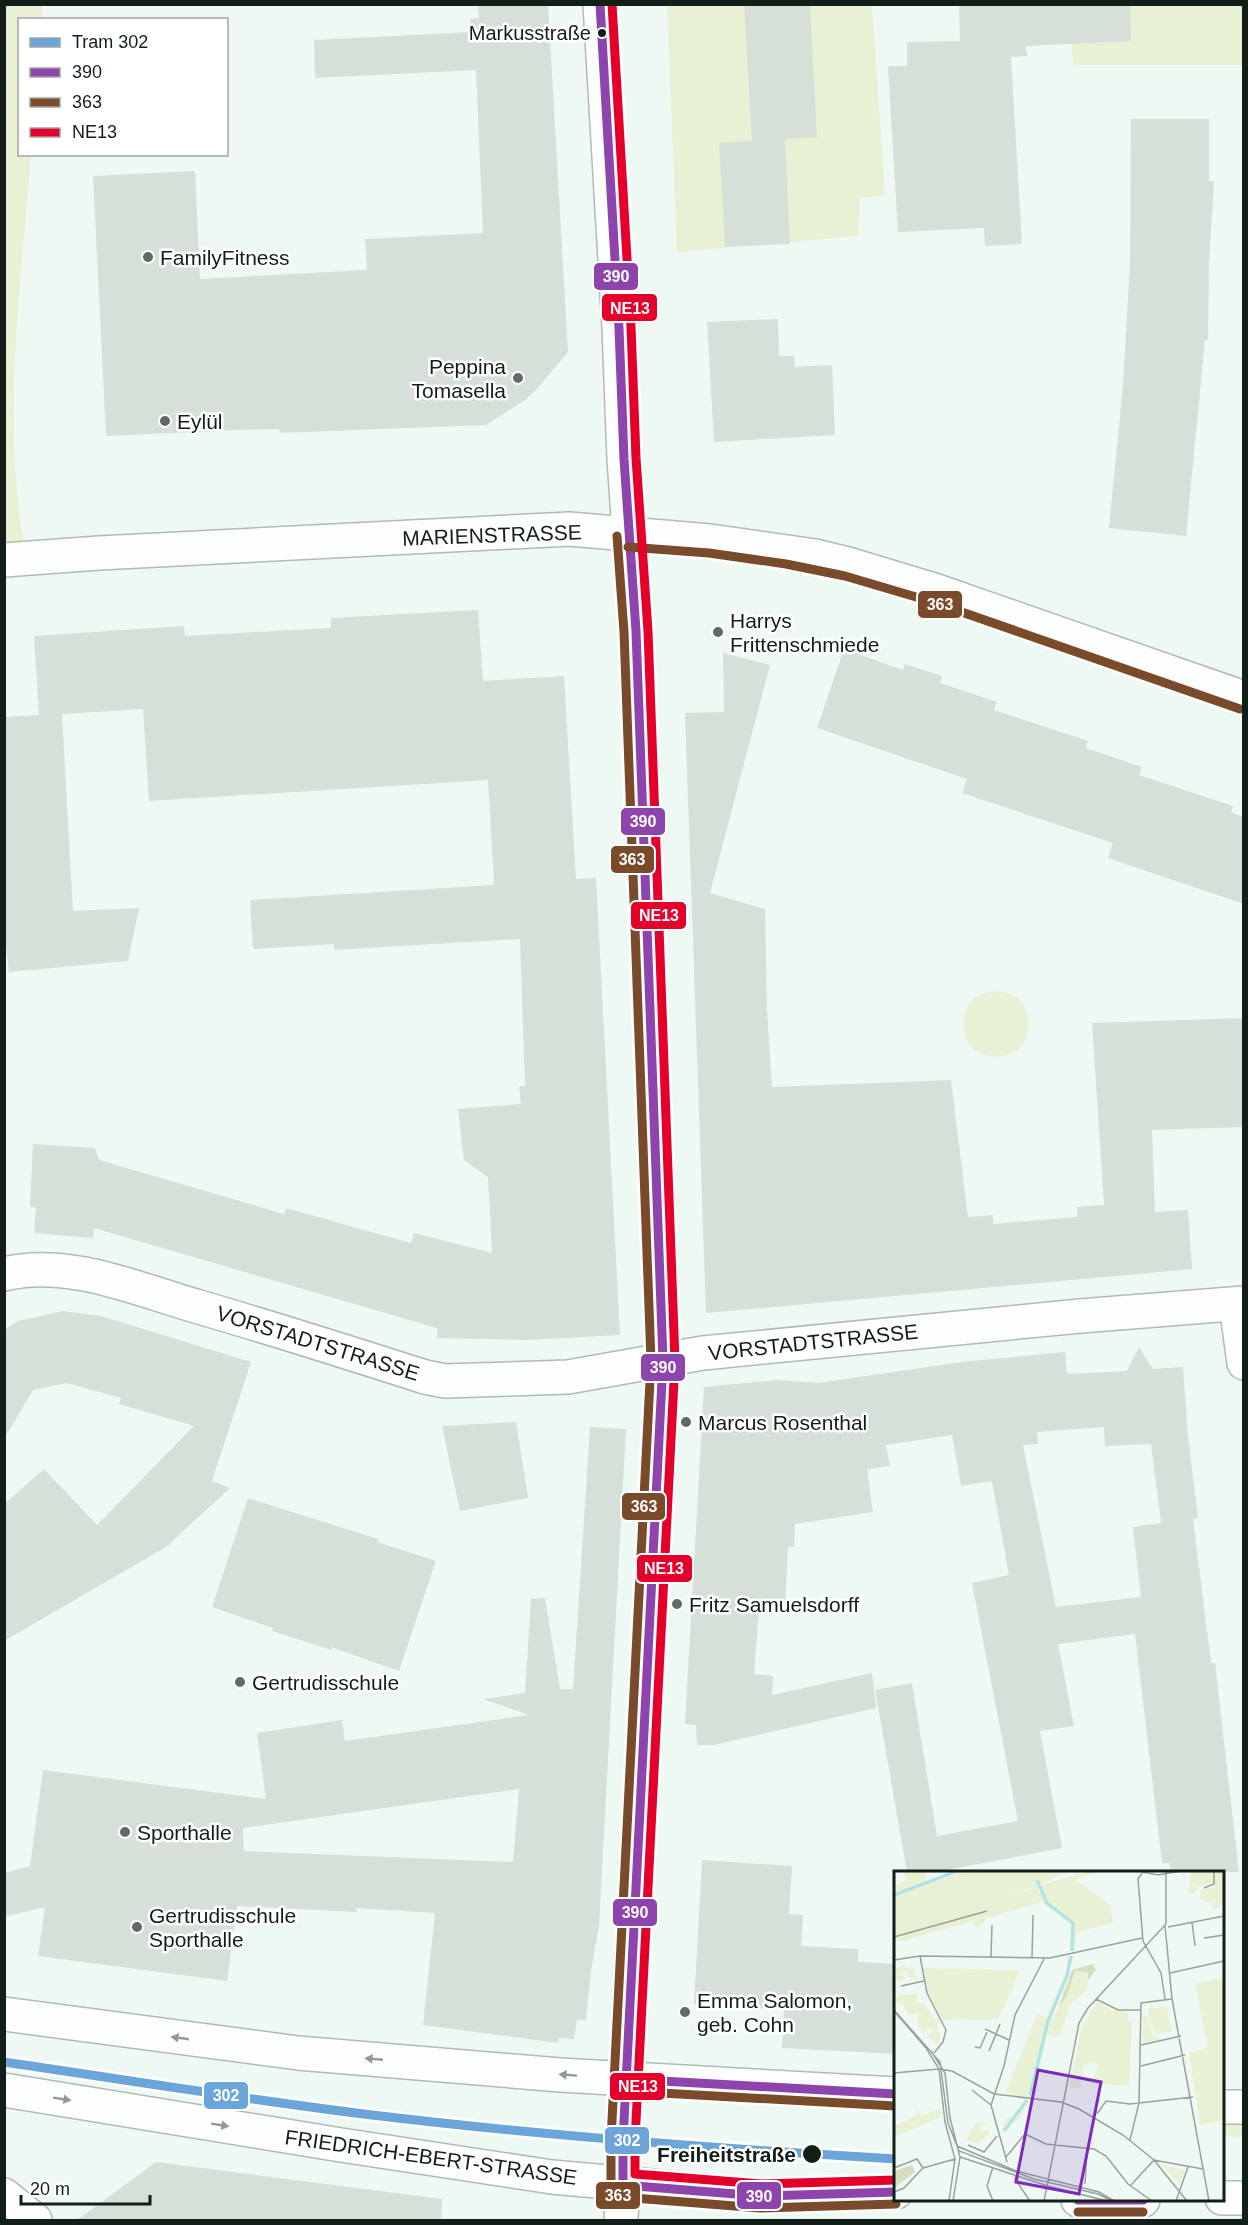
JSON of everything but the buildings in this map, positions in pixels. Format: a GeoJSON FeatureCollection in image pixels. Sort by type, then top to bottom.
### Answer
{"type":"FeatureCollection","features":[{"type":"Feature","properties":{"kind":"street"},"geometry":{"type":"LineString","coordinates":[[600,4],[628,535],[636,631],[663,1361],[622,2141],[621,2220]]}},
{"type":"Feature","properties":{"kind":"street","name":"MARIENSTRASSE"},"geometry":{"type":"LineString","coordinates":[[4,560],[99,552],[569,529],[710,541],[815,556],[848,564],[937,591],[1244,698]]}},
{"type":"Feature","properties":{"kind":"street","name":"VORSTADTSTRASSE"},"geometry":{"type":"LineString","coordinates":[[4,1274],[51,1269],[88,1275],[291,1334],[425,1377],[445,1381],[568,1377],[703,1353],[936,1329],[1240,1304]]}},
{"type":"Feature","properties":{"kind":"street"},"geometry":{"type":"LineString","coordinates":[[1240,1304],[1244,1363]]}},
{"type":"Feature","properties":{"kind":"street"},"geometry":{"type":"LineString","coordinates":[[4,2014],[298,2053],[626,2079],[894,2094]]}},
{"type":"Feature","properties":{"kind":"street","name":"FRIEDRICH-EBERT-STRASSE"},"geometry":{"type":"LineString","coordinates":[[4,2090],[352,2147],[768,2208],[894,2192]]}},
{"type":"Feature","properties":{"kind":"street"},"geometry":{"type":"LineString","coordinates":[[1224,2107],[1244,2107]]}},
{"type":"Feature","properties":{"kind":"street"},"geometry":{"type":"LineString","coordinates":[[4,2195],[35,2220]]}},
{"type":"Feature","properties":{"kind":"street"},"geometry":{"type":"LineString","coordinates":[[1224,2198],[1244,2198]]}},
{"type":"Feature","properties":{"kind":"green space"},"geometry":{"type":"Polygon","coordinates":[[[5,5],[43,5],[42,18],[18,18],[18,156],[31,156],[18,303],[14,403],[14,452],[25,551],[5,552],[5,5]]]}},
{"type":"Feature","properties":{"kind":"green space"},"geometry":{"type":"Polygon","coordinates":[[[667,5],[872,5],[885,196],[860,198],[858,236],[677,252],[667,5]]]}},
{"type":"Feature","properties":{"kind":"green space"},"geometry":{"type":"Polygon","coordinates":[[[1070,5],[1243,5],[1243,65],[1073,65],[1070,5]]]}},
{"type":"Feature","properties":{"kind":"green space"},"geometry":{"type":"Polygon","coordinates":[[[996,991],[1009,993],[1024,1006],[1029,1024],[1027,1037],[1014,1052],[996,1057],[983,1055],[968,1042],[963,1024],[965,1011],[978,996],[996,991]]]}},
{"type":"Feature","properties":{"kind":"green space"},"geometry":{"type":"Polygon","coordinates":[[[1224,2122],[1243,2122],[1243,2136],[1224,2137],[1224,2122]]]}},
{"type":"Feature","properties":{"kind":"tram line","name":"302"},"geometry":{"type":"LineString","coordinates":[[4,2062],[280,2103],[437,2123],[634,2141],[894,2159]]}},
{"type":"Feature","properties":{"kind":"transit line","name":"390"},"geometry":{"type":"LineString","coordinates":[[600,4],[619,328],[624,459],[636,631],[663,1361],[623,2141],[623,2185]]}},
{"type":"Feature","properties":{"kind":"transit line","name":"NE13"},"geometry":{"type":"LineString","coordinates":[[612,4],[631,327],[636,458],[648,631],[675,1361],[635,2174],[761,2184],[894,2180]]}},
{"type":"Feature","properties":{"kind":"transit line","name":"363"},"geometry":{"type":"LineString","coordinates":[[617,536],[624,632],[651,1361],[611,2140],[611,2187],[615,2194],[621,2197],[760,2208],[896,2204]]}},
{"type":"Feature","properties":{"kind":"transit line","name":"363"},"geometry":{"type":"LineString","coordinates":[[628,547],[709,553],[786,564],[845,576],[933,602],[1240,709]]}},
{"type":"Feature","properties":{"kind":"transit line","name":"390"},"geometry":{"type":"LineString","coordinates":[[626,2079],[894,2094]]}},
{"type":"Feature","properties":{"kind":"transit line","name":"363"},"geometry":{"type":"LineString","coordinates":[[625,2091],[894,2106]]}},
{"type":"Feature","properties":{"kind":"transit line","name":"390"},"geometry":{"type":"LineString","coordinates":[[623,2185],[761,2196],[894,2192]]}},
{"type":"Feature","properties":{"kind":"transit line","name":"363"},"geometry":{"type":"LineString","coordinates":[[1078,2212],[1143,2212]]}},
{"type":"Feature","properties":{"kind":"place","name":"Markusstraße"},"geometry":{"type":"Point","coordinates":[602,33]}},
{"type":"Feature","properties":{"kind":"place","name":"FamilyFitness"},"geometry":{"type":"Point","coordinates":[148,257]}},
{"type":"Feature","properties":{"kind":"place","name":"Peppina Tomasella"},"geometry":{"type":"Point","coordinates":[518,378]}},
{"type":"Feature","properties":{"kind":"place","name":"Eylül"},"geometry":{"type":"Point","coordinates":[165,421]}},
{"type":"Feature","properties":{"kind":"place","name":"Harrys Frittenschmiede"},"geometry":{"type":"Point","coordinates":[718,632]}},
{"type":"Feature","properties":{"kind":"place","name":"Marcus Rosenthal"},"geometry":{"type":"Point","coordinates":[686,1422]}},
{"type":"Feature","properties":{"kind":"place","name":"Fritz Samuelsdorff"},"geometry":{"type":"Point","coordinates":[677,1604]}},
{"type":"Feature","properties":{"kind":"place","name":"Gertrudisschule"},"geometry":{"type":"Point","coordinates":[240,1682]}},
{"type":"Feature","properties":{"kind":"place","name":"Sporthalle"},"geometry":{"type":"Point","coordinates":[125,1832]}},
{"type":"Feature","properties":{"kind":"place","name":"Gertrudisschule Sporthalle"},"geometry":{"type":"Point","coordinates":[137,1927]}},
{"type":"Feature","properties":{"kind":"place","name":"Emma Salomon, geb. Cohn"},"geometry":{"type":"Point","coordinates":[685,2012]}},
{"type":"Feature","properties":{"kind":"place","name":"Freiheitstraße"},"geometry":{"type":"Point","coordinates":[812,2154]}}]}
